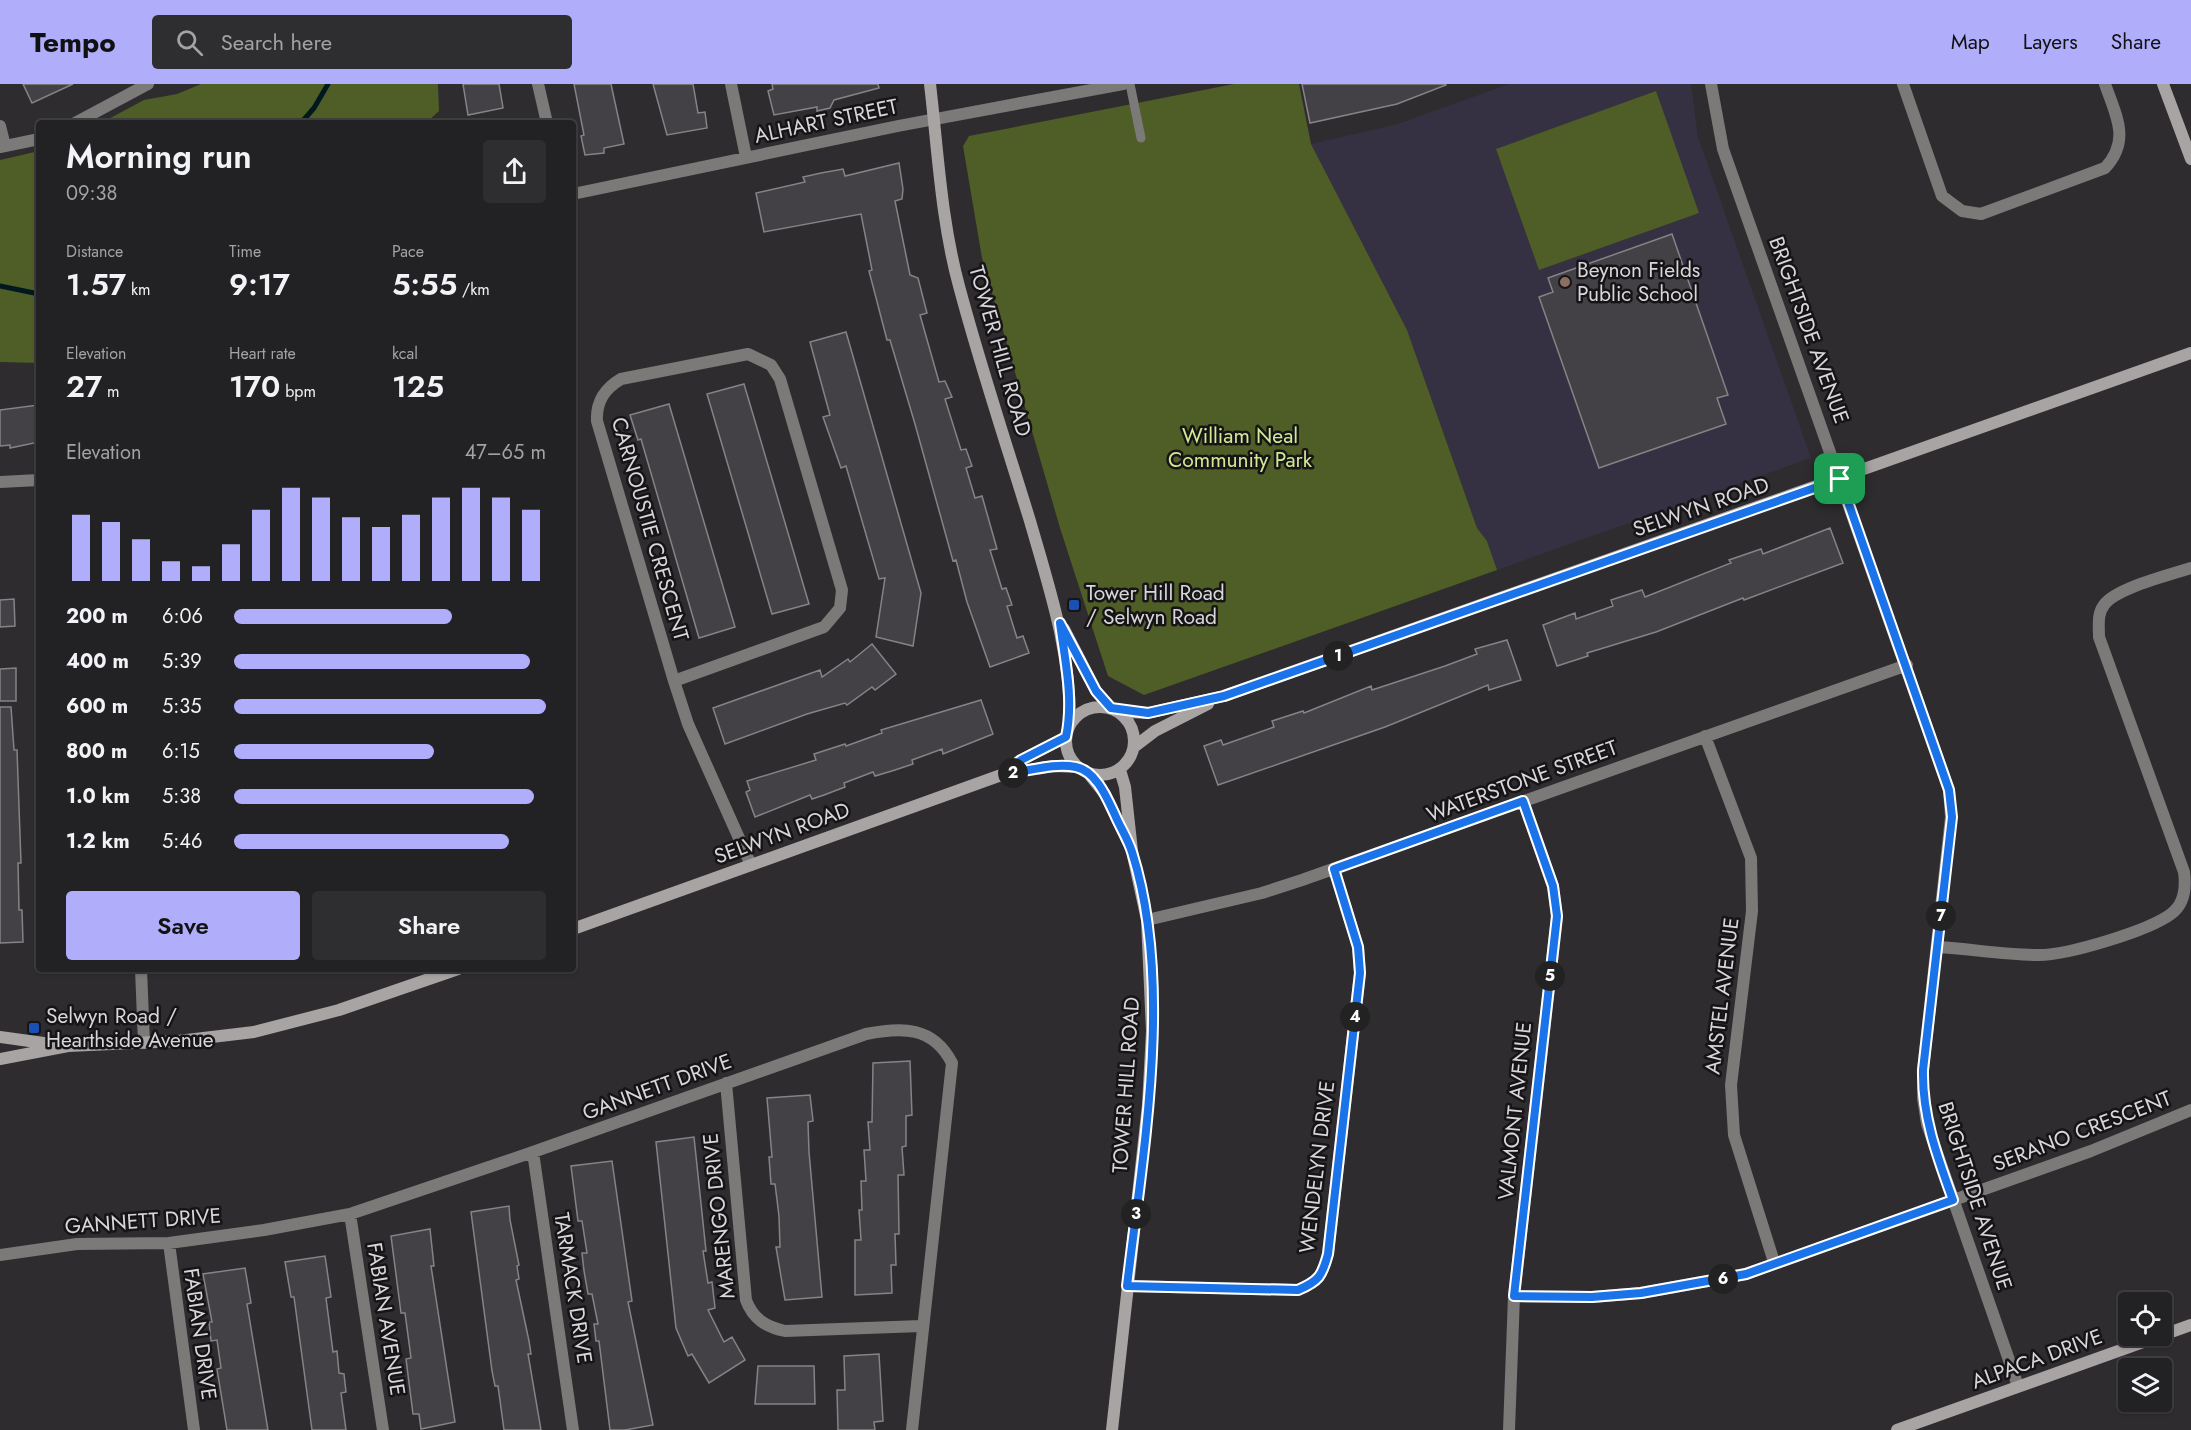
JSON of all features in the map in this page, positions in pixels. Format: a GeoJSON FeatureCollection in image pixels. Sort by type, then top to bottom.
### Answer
{"type":"FeatureCollection","features":[{"type":"Feature","properties":{"kind":"street"},"geometry":{"type":"LineString","coordinates":[[81,120],[148,84]]}},
{"type":"Feature","properties":{"kind":"street"},"geometry":{"type":"LineString","coordinates":[[538,84],[546,120]]}},
{"type":"Feature","properties":{"kind":"street"},"geometry":{"type":"LineString","coordinates":[[730,84],[746,157]]}},
{"type":"Feature","properties":{"kind":"street","name":"TOWER HILL ROAD"},"geometry":{"type":"LineString","coordinates":[[930,84],[946,227],[959,285],[1060,623],[1070,696],[1068,731]]}},
{"type":"Feature","properties":{"kind":"street","name":"ALHART STREET"},"geometry":{"type":"LineString","coordinates":[[576,193],[933,119],[1123,84]]}},
{"type":"Feature","properties":{"kind":"street","name":"BRIGHTSIDE AVENUE"},"geometry":{"type":"LineString","coordinates":[[1711,84],[1723,149],[1949,790],[1952,817],[1923,1070],[1923,1098],[1927,1124],[2018,1386]]}},
{"type":"Feature","properties":{"kind":"street"},"geometry":{"type":"LineString","coordinates":[[1903,84],[1942,196],[1962,211],[1981,214],[2105,168],[2115,156],[2121,143],[2117,119],[2105,84]]}},
{"type":"Feature","properties":{"kind":"street"},"geometry":{"type":"LineString","coordinates":[[2163,84],[2191,159]]}},
{"type":"Feature","properties":{"kind":"street"},"geometry":{"type":"LineString","coordinates":[[0,126],[3,147],[36,140]]}},
{"type":"Feature","properties":{"kind":"street","name":"SELWYN ROAD"},"geometry":{"type":"LineString","coordinates":[[1114,709],[1148,713],[1224,696],[2191,353]]}},
{"type":"Feature","properties":{"kind":"street","name":"CARNOUSTIE CRESCENT"},"geometry":{"type":"LineString","coordinates":[[674,681],[824,627],[840,608],[842,590],[780,379],[771,365],[748,354],[621,379],[606,391],[597,410],[597,421],[674,681],[688,724],[751,865]]}},
{"type":"Feature","properties":{"kind":"street"},"geometry":{"type":"LineString","coordinates":[[0,482],[36,480]]}},
{"type":"Feature","properties":{"kind":"street"},"geometry":{"type":"LineString","coordinates":[[1938,946],[2040,955],[2066,951],[2154,923],[2173,913],[2184,897],[2184,872],[2099,637],[2098,620],[2103,605],[2115,595],[2191,568]]}},
{"type":"Feature","properties":{"kind":"street","name":"TOWER HILL ROAD"},"geometry":{"type":"LineString","coordinates":[[1060,623],[1096,691],[1114,709]]}},
{"type":"Feature","properties":{"kind":"street","name":"WATERSTONE STREET"},"geometry":{"type":"LineString","coordinates":[[1147,920],[1262,893],[1334,869],[1907,666]]}},
{"type":"Feature","properties":{"kind":"street","name":"SELWYN ROAD"},"geometry":{"type":"LineString","coordinates":[[1134,747],[1155,731],[1224,696]]}},
{"type":"Feature","properties":{"kind":"street"},"geometry":{"type":"LineString","coordinates":[[1092,708],[1114,709],[1132,726],[1134,747],[1127,763],[1120,770],[1110,774],[1089,774],[1078,767],[1068,753],[1068,731],[1083,711],[1092,708]]}},
{"type":"Feature","properties":{"kind":"street","name":"SELWYN ROAD"},"geometry":{"type":"LineString","coordinates":[[1004,774],[1021,760],[1068,731]]}},
{"type":"Feature","properties":{"kind":"street","name":"AMSTEL AVENUE"},"geometry":{"type":"LineString","coordinates":[[1705,736],[1751,858],[1752,910],[1731,1085],[1734,1135],[1774,1262]]}},
{"type":"Feature","properties":{"kind":"street","name":"SELWYN ROAD"},"geometry":{"type":"LineString","coordinates":[[576,928],[1004,774],[1054,766],[1078,767]]}},
{"type":"Feature","properties":{"kind":"street","name":"TOWER HILL ROAD"},"geometry":{"type":"LineString","coordinates":[[1112,1430],[1148,1105],[1152,1031],[1147,920],[1132,851],[1125,787],[1120,770]]}},
{"type":"Feature","properties":{"kind":"street","name":"TOWER HILL ROAD"},"geometry":{"type":"LineString","coordinates":[[1089,774],[1105,794],[1132,851]]}},
{"type":"Feature","properties":{"kind":"street","name":"VALMONT AVENUE"},"geometry":{"type":"LineString","coordinates":[[1509,1430],[1514,1296],[1557,916],[1553,886],[1523,801]]}},
{"type":"Feature","properties":{"kind":"street","name":"WENDELYN DRIVE"},"geometry":{"type":"LineString","coordinates":[[1127,1286],[1298,1290],[1312,1284],[1323,1274],[1328,1254],[1360,973],[1358,947],[1334,869]]}},
{"type":"Feature","properties":{"kind":"street"},"geometry":{"type":"LineString","coordinates":[[141,972],[144,1043]]}},
{"type":"Feature","properties":{"kind":"street"},"geometry":{"type":"LineString","coordinates":[[0,1059],[68,1046],[144,1043],[254,1032],[339,1010],[449,972]]}},
{"type":"Feature","properties":{"kind":"street","name":"GANNETT DRIVE"},"geometry":{"type":"LineString","coordinates":[[0,1255],[77,1244],[169,1242],[264,1230],[350,1214],[880,1032],[921,1033],[934,1038],[946,1050],[952,1063],[952,1074],[921,1326],[912,1430]]}},
{"type":"Feature","properties":{"kind":"street"},"geometry":{"type":"LineString","coordinates":[[0,1037],[68,1046]]}},
{"type":"Feature","properties":{"kind":"street","name":"MARENGO DRIVE"},"geometry":{"type":"LineString","coordinates":[[726,1083],[746,1300],[750,1311],[770,1328],[785,1331],[921,1326]]}},
{"type":"Feature","properties":{"kind":"street","name":"SERANO CRESCENT"},"geometry":{"type":"LineString","coordinates":[[1514,1296],[1592,1297],[1641,1293],[1746,1274],[1774,1262],[2091,1151],[2191,1110]]}},
{"type":"Feature","properties":{"kind":"street","name":"TARMACK DRIVE"},"geometry":{"type":"LineString","coordinates":[[533,1152],[573,1430]]}},
{"type":"Feature","properties":{"kind":"street","name":"FABIAN AVENUE"},"geometry":{"type":"LineString","coordinates":[[350,1214],[383,1430]]}},
{"type":"Feature","properties":{"kind":"street","name":"FABIAN DRIVE"},"geometry":{"type":"LineString","coordinates":[[169,1242],[194,1430]]}},
{"type":"Feature","properties":{"kind":"street","name":"ALPACA DRIVE"},"geometry":{"type":"LineString","coordinates":[[1897,1430],[2191,1325]]}},
{"type":"Feature","properties":{"kind":"lane"},"geometry":{"type":"LineString","coordinates":[[1130,84],[1141,138]]}},
{"type":"Feature","properties":{"kind":"shaded area","name":"Beynon Fields Public School"},"geometry":{"type":"Polygon","coordinates":[[[1509,84],[1691,84],[1698,137],[1811,458],[1497,570],[1487,541],[1477,528],[1407,330],[1311,144],[1398,124],[1509,84]]]}},
{"type":"Feature","properties":{"kind":"green space"},"geometry":{"type":"Polygon","coordinates":[[[201,84],[438,84],[439,111],[429,120],[107,120],[144,100],[177,94],[201,84]]]}},
{"type":"Feature","properties":{"kind":"green space","name":"William Neal Community Park"},"geometry":{"type":"Polygon","coordinates":[[[1234,84],[1299,84],[1311,144],[1407,330],[1477,528],[1487,541],[1497,570],[1144,695],[1108,676],[1060,528],[982,258],[963,146],[969,136],[1234,84]]]}},
{"type":"Feature","properties":{"kind":"green space"},"geometry":{"type":"Polygon","coordinates":[[[1656,91],[1699,213],[1539,270],[1496,149],[1656,91]]]}},
{"type":"Feature","properties":{"kind":"green space"},"geometry":{"type":"Polygon","coordinates":[[[36,152],[36,363],[0,362],[0,160],[36,152]]]}},
{"type":"Feature","properties":{"kind":"building"},"geometry":{"type":"Polygon","coordinates":[[[23,84],[73,84],[32,103],[23,84]]]}},
{"type":"Feature","properties":{"kind":"building"},"geometry":{"type":"Polygon","coordinates":[[[463,84],[499,84],[503,108],[468,115],[463,84]]]}},
{"type":"Feature","properties":{"kind":"building"},"geometry":{"type":"Polygon","coordinates":[[[574,84],[611,84],[624,144],[604,148],[604,153],[585,155],[581,136],[584,135],[574,84]]]}},
{"type":"Feature","properties":{"kind":"building"},"geometry":{"type":"Polygon","coordinates":[[[653,84],[693,84],[698,113],[705,112],[707,128],[667,135],[653,84]]]}},
{"type":"Feature","properties":{"kind":"building"},"geometry":{"type":"Polygon","coordinates":[[[772,84],[878,84],[879,88],[834,100],[830,108],[817,111],[817,107],[774,115],[768,91],[773,89],[772,84]]]}},
{"type":"Feature","properties":{"kind":"building"},"geometry":{"type":"Polygon","coordinates":[[[1302,84],[1446,85],[1397,104],[1310,123],[1302,84]]]}},
{"type":"Feature","properties":{"kind":"building"},"geometry":{"type":"Polygon","coordinates":[[[899,163],[903,189],[902,199],[895,201],[910,275],[918,278],[927,313],[920,315],[939,382],[945,381],[952,397],[945,399],[961,450],[966,449],[972,466],[966,468],[975,498],[982,496],[997,549],[990,550],[1002,589],[1006,588],[1012,605],[1007,606],[1017,638],[1023,636],[1029,653],[990,667],[967,602],[956,560],[953,561],[890,340],[887,340],[869,271],[872,270],[861,214],[764,232],[756,193],[805,182],[803,177],[821,173],[843,169],[845,176],[899,163]]]}},
{"type":"Feature","properties":{"kind":"building"},"geometry":{"type":"Polygon","coordinates":[[[1672,234],[1728,395],[1717,398],[1726,424],[1599,468],[1539,297],[1553,292],[1548,278],[1672,234]]]}},
{"type":"Feature","properties":{"kind":"building"},"geometry":{"type":"Polygon","coordinates":[[[846,332],[921,593],[913,646],[876,637],[885,578],[879,579],[846,466],[841,468],[823,417],[830,415],[810,342],[846,332]]]}},
{"type":"Feature","properties":{"kind":"building"},"geometry":{"type":"Polygon","coordinates":[[[744,384],[809,604],[772,614],[707,394],[744,384]]]}},
{"type":"Feature","properties":{"kind":"building"},"geometry":{"type":"Polygon","coordinates":[[[669,404],[735,627],[699,638],[641,439],[638,440],[630,415],[669,404]]]}},
{"type":"Feature","properties":{"kind":"building"},"geometry":{"type":"Polygon","coordinates":[[[36,405],[36,443],[10,448],[10,445],[0,446],[0,410],[36,405]]]}},
{"type":"Feature","properties":{"kind":"building"},"geometry":{"type":"Polygon","coordinates":[[[1830,528],[1843,563],[1656,632],[1587,653],[1588,656],[1557,666],[1543,625],[1575,613],[1576,619],[1613,606],[1611,600],[1642,590],[1645,597],[1731,563],[1729,560],[1761,549],[1763,554],[1830,528]]]}},
{"type":"Feature","properties":{"kind":"building"},"geometry":{"type":"Polygon","coordinates":[[[14,599],[15,626],[0,627],[0,600],[14,599]]]}},
{"type":"Feature","properties":{"kind":"building"},"geometry":{"type":"Polygon","coordinates":[[[1507,640],[1521,680],[1489,690],[1488,685],[1385,727],[1218,785],[1204,746],[1221,740],[1223,745],[1274,727],[1272,721],[1303,711],[1304,713],[1371,686],[1372,690],[1445,666],[1477,654],[1475,649],[1507,640]]]}},
{"type":"Feature","properties":{"kind":"building"},"geometry":{"type":"Polygon","coordinates":[[[872,644],[896,674],[875,690],[872,687],[847,705],[845,703],[807,714],[725,744],[713,708],[820,670],[822,677],[848,659],[850,662],[872,644]]]}},
{"type":"Feature","properties":{"kind":"building"},"geometry":{"type":"Polygon","coordinates":[[[16,668],[16,701],[0,701],[0,669],[16,668]]]}},
{"type":"Feature","properties":{"kind":"building"},"geometry":{"type":"Polygon","coordinates":[[[981,700],[993,734],[943,754],[942,749],[912,760],[913,764],[895,770],[875,776],[873,772],[844,783],[845,787],[812,799],[810,795],[755,817],[746,792],[750,790],[747,781],[816,760],[814,754],[845,744],[846,746],[882,733],[881,730],[981,700]]]}},
{"type":"Feature","properties":{"kind":"building"},"geometry":{"type":"Polygon","coordinates":[[[0,707],[11,707],[14,750],[17,750],[21,863],[18,863],[19,910],[22,910],[23,942],[0,943],[0,707]]]}},
{"type":"Feature","properties":{"kind":"building"},"geometry":{"type":"Polygon","coordinates":[[[910,1061],[912,1115],[906,1116],[906,1146],[902,1147],[904,1175],[898,1175],[899,1234],[895,1234],[896,1265],[891,1265],[892,1293],[855,1295],[855,1240],[861,1240],[859,1210],[862,1210],[861,1181],[866,1181],[864,1150],[870,1150],[868,1122],[872,1122],[873,1063],[910,1061]]]}},
{"type":"Feature","properties":{"kind":"building"},"geometry":{"type":"Polygon","coordinates":[[[810,1095],[813,1121],[808,1122],[809,1152],[822,1297],[785,1300],[776,1247],[780,1247],[779,1216],[775,1184],[771,1184],[769,1157],[772,1157],[767,1098],[810,1095]]]}},
{"type":"Feature","properties":{"kind":"building"},"geometry":{"type":"Polygon","coordinates":[[[694,1137],[706,1251],[703,1251],[708,1283],[712,1282],[715,1308],[708,1310],[724,1342],[732,1337],[745,1360],[709,1383],[692,1354],[688,1356],[676,1328],[656,1142],[694,1137]]]}},
{"type":"Feature","properties":{"kind":"building"},"geometry":{"type":"Polygon","coordinates":[[[612,1161],[632,1301],[628,1302],[653,1425],[625,1430],[610,1430],[599,1341],[596,1341],[594,1324],[598,1324],[592,1294],[588,1294],[584,1271],[582,1253],[587,1253],[582,1221],[578,1221],[571,1166],[612,1161]]]}},
{"type":"Feature","properties":{"kind":"building"},"geometry":{"type":"Polygon","coordinates":[[[509,1206],[519,1265],[517,1266],[519,1279],[516,1280],[529,1341],[531,1354],[528,1354],[541,1430],[504,1430],[498,1386],[495,1386],[492,1371],[471,1212],[509,1206]]]}},
{"type":"Feature","properties":{"kind":"building"},"geometry":{"type":"Polygon","coordinates":[[[430,1229],[434,1266],[431,1266],[455,1422],[421,1429],[419,1414],[413,1414],[406,1359],[411,1358],[405,1313],[401,1313],[391,1236],[430,1229]]]}},
{"type":"Feature","properties":{"kind":"building"},"geometry":{"type":"Polygon","coordinates":[[[325,1256],[331,1297],[326,1298],[333,1352],[337,1351],[339,1373],[344,1374],[346,1392],[341,1393],[346,1430],[312,1430],[294,1297],[291,1297],[285,1262],[325,1256]]]}},
{"type":"Feature","properties":{"kind":"building"},"geometry":{"type":"Polygon","coordinates":[[[245,1268],[251,1303],[247,1304],[268,1430],[227,1430],[217,1369],[221,1368],[217,1340],[211,1341],[209,1322],[212,1322],[203,1274],[245,1268]]]}},
{"type":"Feature","properties":{"kind":"building"},"geometry":{"type":"Polygon","coordinates":[[[879,1354],[883,1421],[874,1422],[875,1430],[838,1430],[837,1390],[845,1390],[844,1356],[879,1354]]]}},
{"type":"Feature","properties":{"kind":"building"},"geometry":{"type":"Polygon","coordinates":[[[758,1366],[814,1366],[815,1404],[755,1404],[758,1366]]]}},
{"type":"Feature","properties":{"kind":"waterway"},"geometry":{"type":"LineString","coordinates":[[304,120],[314,108],[328,84]]}},
{"type":"Feature","properties":{"kind":"waterway"},"geometry":{"type":"LineString","coordinates":[[0,286],[36,293]]}},
{"type":"Feature","properties":{"kind":"place","name":"Beynon Fields Public School"},"geometry":{"type":"Point","coordinates":[1565,282]}},
{"type":"Feature","properties":{"kind":"place","name":"Tower Hill Road / Selwyn Road"},"geometry":{"type":"Point","coordinates":[1074,605]}},
{"type":"Feature","properties":{"kind":"place","name":"Selwyn Road / Hearthside Avenue"},"geometry":{"type":"Point","coordinates":[34,1028]}},
{"type":"Feature","properties":{"kind":"route"},"geometry":{"type":"LineString","coordinates":[[1840,479],[1949,790],[1952,817],[1923,1070],[1923,1098],[1927,1124],[1953,1200],[1774,1262],[1746,1274],[1641,1293],[1592,1297],[1514,1296],[1557,916],[1556,900],[1545,857],[1523,801],[1334,869],[1358,947],[1360,973],[1328,1254],[1323,1274],[1312,1284],[1298,1290],[1127,1286],[1148,1105],[1152,1031],[1147,920],[1132,851],[1105,794],[1089,774],[1078,767],[1054,766],[1029,772],[1004,774],[1021,760],[1066,737],[1070,725],[1070,696],[1060,623],[1096,691],[1111,708],[1116,711],[1148,713],[1224,696],[1840,479]]}}]}
